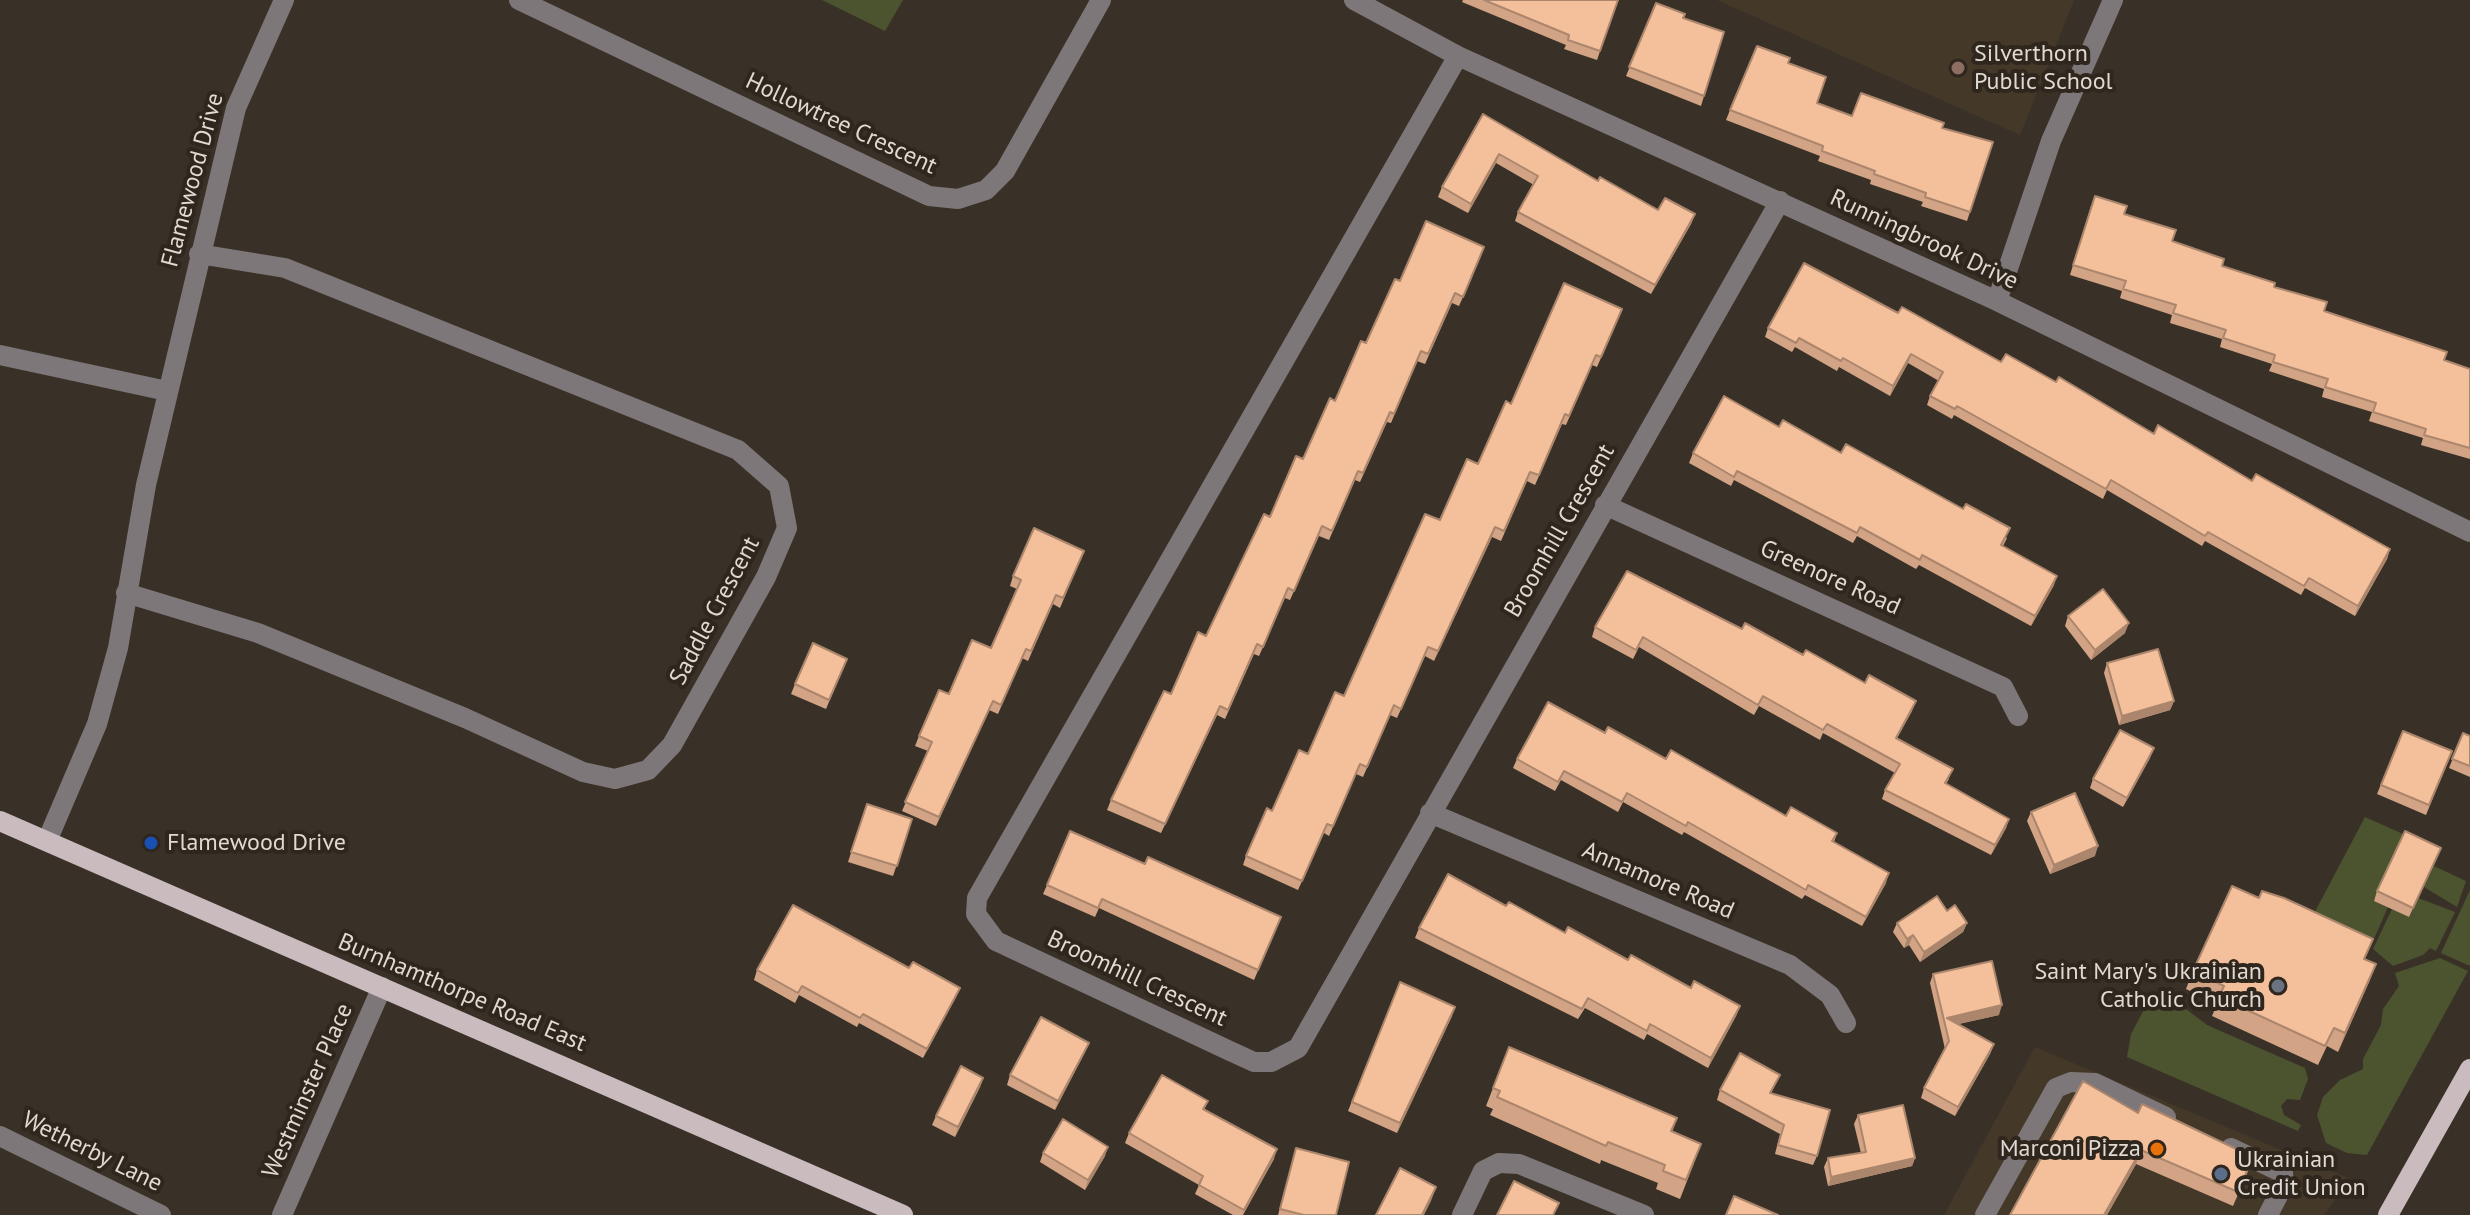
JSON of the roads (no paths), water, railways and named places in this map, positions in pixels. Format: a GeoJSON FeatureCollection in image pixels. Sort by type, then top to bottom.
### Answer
{"type":"FeatureCollection","features":[{"type":"Feature","properties":{"kind":"main road","name":"Burnhamthorpe Road East"},"geometry":{"type":"LineString","coordinates":[[0,821],[903,1215]]}},
{"type":"Feature","properties":{"kind":"main road"},"geometry":{"type":"LineString","coordinates":[[2388,1215],[2470,1069]]}},
{"type":"Feature","properties":{"kind":"street","name":"Flamewood Drive"},"geometry":{"type":"LineString","coordinates":[[47,841],[97,724],[118,648],[126,593],[167,391],[236,108],[284,0]]}},
{"type":"Feature","properties":{"kind":"street","name":"Hollowtree Crescent"},"geometry":{"type":"LineString","coordinates":[[519,0],[929,196],[958,199],[986,190],[1005,171],[1101,0]]}},
{"type":"Feature","properties":{"kind":"street","name":"Runningbrook Drive"},"geometry":{"type":"LineString","coordinates":[[1354,0],[1458,56],[1997,301],[2470,532]]}},
{"type":"Feature","properties":{"kind":"street"},"geometry":{"type":"LineString","coordinates":[[1997,301],[2051,141],[2113,0]]}},
{"type":"Feature","properties":{"kind":"street","name":"Broomhill Crescent"},"geometry":{"type":"LineString","coordinates":[[1458,56],[977,898],[976,914],[996,941],[1254,1062],[1271,1062],[1298,1048],[1780,201]]}},
{"type":"Feature","properties":{"kind":"street","name":"Saddle Crescent"},"geometry":{"type":"LineString","coordinates":[[126,593],[258,633],[451,711],[583,772],[615,779],[648,770],[672,745],[766,577],[787,528],[779,486],[738,450],[285,268],[199,254]]}},
{"type":"Feature","properties":{"kind":"street"},"geometry":{"type":"LineString","coordinates":[[0,355],[167,391]]}},
{"type":"Feature","properties":{"kind":"street","name":"Greenore Road"},"geometry":{"type":"LineString","coordinates":[[1605,505],[2003,687],[2018,716]]}},
{"type":"Feature","properties":{"kind":"street","name":"Annamore Road"},"geometry":{"type":"LineString","coordinates":[[1430,813],[1790,965],[1830,995],[1846,1023]]}},
{"type":"Feature","properties":{"kind":"street","name":"Westminster Place"},"geometry":{"type":"LineString","coordinates":[[282,1215],[382,987]]}},
{"type":"Feature","properties":{"kind":"street"},"geometry":{"type":"LineString","coordinates":[[1985,1215],[2056,1088],[2071,1082],[2095,1083],[2182,1124]]}},
{"type":"Feature","properties":{"kind":"street","name":"Wetherby Lane"},"geometry":{"type":"LineString","coordinates":[[0,1136],[161,1215]]}},
{"type":"Feature","properties":{"kind":"street"},"geometry":{"type":"LineString","coordinates":[[2211,1138],[2283,1173],[2284,1184],[2268,1215]]}},
{"type":"Feature","properties":{"kind":"street"},"geometry":{"type":"LineString","coordinates":[[1462,1215],[1483,1171],[1499,1163],[1519,1164],[1644,1215]]}},
{"type":"Feature","properties":{"kind":"place","name":"Silverthorn Public School"},"geometry":{"type":"Point","coordinates":[1958,68]}},
{"type":"Feature","properties":{"kind":"place","name":"Flamewood Drive"},"geometry":{"type":"Point","coordinates":[151,843]}},
{"type":"Feature","properties":{"kind":"place","name":"Saint Mary's Ukrainian Catholic Church"},"geometry":{"type":"Point","coordinates":[2278,986]}},
{"type":"Feature","properties":{"kind":"place","name":"Marconi Pizza"},"geometry":{"type":"Point","coordinates":[2157,1149]}},
{"type":"Feature","properties":{"kind":"place","name":"Ukrainian Credit Union"},"geometry":{"type":"Point","coordinates":[2221,1174]}}]}
